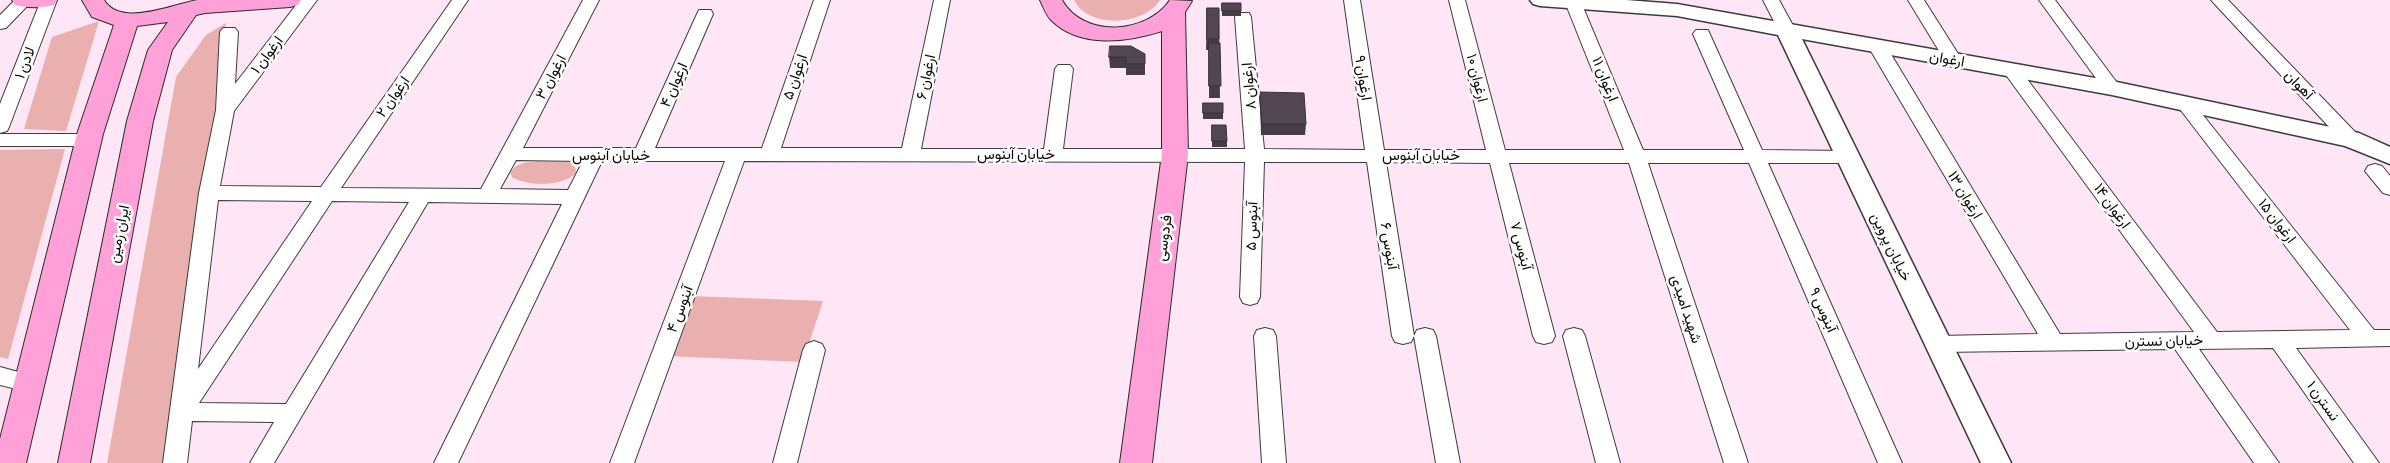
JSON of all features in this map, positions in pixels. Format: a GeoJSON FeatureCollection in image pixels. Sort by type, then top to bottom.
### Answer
{"type":"FeatureCollection","features":[{"type":"Feature","properties":{"kind":"main road"},"geometry":{"type":"LineString","coordinates":[[24,0],[48,0]]}},
{"type":"Feature","properties":{"kind":"main road"},"geometry":{"type":"LineString","coordinates":[[93,0],[100,11],[112,17],[128,20],[155,19],[203,6],[290,0]]}},
{"type":"Feature","properties":{"kind":"main road"},"geometry":{"type":"LineString","coordinates":[[1051,0],[1053,7],[1061,18],[1074,26],[1109,34],[1146,29],[1162,22],[1178,6]]}},
{"type":"Feature","properties":{"kind":"main road","name":"ایران زمین"},"geometry":{"type":"LineString","coordinates":[[74,463],[140,121],[161,48],[203,6]]}},
{"type":"Feature","properties":{"kind":"main road","name":"فردوسی"},"geometry":{"type":"LineString","coordinates":[[1136,463],[1175,154],[1178,6]]}},
{"type":"Feature","properties":{"kind":"main road"},"geometry":{"type":"LineString","coordinates":[[10,463],[89,140],[128,20]]}},
{"type":"Feature","properties":{"kind":"main road"},"geometry":{"type":"LineString","coordinates":[[114,59],[148,45],[161,48]]}},
{"type":"Feature","properties":{"kind":"street"},"geometry":{"type":"LineString","coordinates":[[0,24],[24,0]]}},
{"type":"Feature","properties":{"kind":"street","name":"لادن ۱"},"geometry":{"type":"LineString","coordinates":[[0,127],[48,0]]}},
{"type":"Feature","properties":{"kind":"street","name":"ارغوان ۱"},"geometry":{"type":"LineString","coordinates":[[225,110],[309,0]]}},
{"type":"Feature","properties":{"kind":"street","name":"ارغوان ۲"},"geometry":{"type":"LineString","coordinates":[[181,412],[327,193],[460,0]]}},
{"type":"Feature","properties":{"kind":"street","name":"ارغوان ۳"},"geometry":{"type":"LineString","coordinates":[[510,154],[591,0]]}},
{"type":"Feature","properties":{"kind":"street","name":"ارغوان ۵"},"geometry":{"type":"LineString","coordinates":[[769,155],[822,0]]}},
{"type":"Feature","properties":{"kind":"street","name":"ارغوان ۶"},"geometry":{"type":"LineString","coordinates":[[910,154],[942,0]]}},
{"type":"Feature","properties":{"kind":"street","name":"ارغوان ۹"},"geometry":{"type":"LineString","coordinates":[[1352,0],[1375,155]]}},
{"type":"Feature","properties":{"kind":"street","name":"ارغوان ۱۰"},"geometry":{"type":"LineString","coordinates":[[1457,0],[1497,156]]}},
{"type":"Feature","properties":{"kind":"street","name":"ارغوان"},"geometry":{"type":"LineString","coordinates":[[1540,0],[1653,4],[2112,88],[2351,139]]}},
{"type":"Feature","properties":{"kind":"street"},"geometry":{"type":"LineString","coordinates":[[1771,0],[1787,30]]}},
{"type":"Feature","properties":{"kind":"street"},"geometry":{"type":"LineString","coordinates":[[1916,0],[1953,60]]}},
{"type":"Feature","properties":{"kind":"street"},"geometry":{"type":"LineString","coordinates":[[2047,0],[2112,88]]}},
{"type":"Feature","properties":{"kind":"street","name":"آهوان"},"geometry":{"type":"LineString","coordinates":[[2219,0],[2351,139],[2382,163]]}},
{"type":"Feature","properties":{"kind":"street","name":"ارغوان ۱۱"},"geometry":{"type":"LineString","coordinates":[[1574,2],[1636,156]]}},
{"type":"Feature","properties":{"kind":"street","name":"ارغوان ۴"},"geometry":{"type":"LineString","coordinates":[[642,155],[705,14]]}},
{"type":"Feature","properties":{"kind":"street","name":"ارغوان ۸"},"geometry":{"type":"LineString","coordinates":[[1243,17],[1255,155]]}},
{"type":"Feature","properties":{"kind":"street","name":"خیابان پروین"},"geometry":{"type":"LineString","coordinates":[[1787,30],[1996,463]]}},
{"type":"Feature","properties":{"kind":"street"},"geometry":{"type":"LineString","coordinates":[[175,463],[209,193],[225,110],[229,32]]}},
{"type":"Feature","properties":{"kind":"street","name":"آبنوس ۹"},"geometry":{"type":"LineString","coordinates":[[1702,34],[1890,463]]}},
{"type":"Feature","properties":{"kind":"street","name":"ارغوان ۱۳"},"geometry":{"type":"LineString","coordinates":[[1877,46],[2054,343]]}},
{"type":"Feature","properties":{"kind":"street"},"geometry":{"type":"LineString","coordinates":[[1053,154],[1064,69]]}},
{"type":"Feature","properties":{"kind":"street","name":"ارغوان ۱۴"},"geometry":{"type":"LineString","coordinates":[[2012,70],[2212,341]]}},
{"type":"Feature","properties":{"kind":"street","name":"ارغوان ۱۵"},"geometry":{"type":"LineString","coordinates":[[2185,104],[2380,338]]}},
{"type":"Feature","properties":{"kind":"street"},"geometry":{"type":"LineString","coordinates":[[0,140],[89,140]]}},
{"type":"Feature","properties":{"kind":"street"},"geometry":{"type":"LineString","coordinates":[[487,196],[510,154]]}},
{"type":"Feature","properties":{"kind":"street","name":"خیابان آبنوس"},"geometry":{"type":"LineString","coordinates":[[510,154],[1848,157]]}},
{"type":"Feature","properties":{"kind":"street"},"geometry":{"type":"LineString","coordinates":[[446,463],[595,155]]}},
{"type":"Feature","properties":{"kind":"street","name":"آبنوس ۴"},"geometry":{"type":"LineString","coordinates":[[622,463],[737,155]]}},
{"type":"Feature","properties":{"kind":"street","name":"آبنوس ۵"},"geometry":{"type":"LineString","coordinates":[[1250,297],[1255,155]]}},
{"type":"Feature","properties":{"kind":"street","name":"آبنوس ۶"},"geometry":{"type":"LineString","coordinates":[[1375,155],[1414,336],[1448,463]]}},
{"type":"Feature","properties":{"kind":"street","name":"آبنوس ۷"},"geometry":{"type":"LineString","coordinates":[[1497,156],[1544,336]]}},
{"type":"Feature","properties":{"kind":"street","name":"شهید امیدی"},"geometry":{"type":"LineString","coordinates":[[1636,156],[1736,463]]}},
{"type":"Feature","properties":{"kind":"street"},"geometry":{"type":"LineString","coordinates":[[2382,163],[2390,188]]}},
{"type":"Feature","properties":{"kind":"street"},"geometry":{"type":"LineString","coordinates":[[209,193],[574,197]]}},
{"type":"Feature","properties":{"kind":"street"},"geometry":{"type":"LineString","coordinates":[[262,463],[424,195]]}},
{"type":"Feature","properties":{"kind":"street"},"geometry":{"type":"LineString","coordinates":[[1265,336],[1274,463]]}},
{"type":"Feature","properties":{"kind":"street"},"geometry":{"type":"LineString","coordinates":[[1574,336],[1608,463]]}},
{"type":"Feature","properties":{"kind":"street","name":"خیابان نسترن"},"geometry":{"type":"LineString","coordinates":[[1938,344],[2380,338]]}},
{"type":"Feature","properties":{"kind":"street","name":"نسترن ۱"},"geometry":{"type":"LineString","coordinates":[[2279,340],[2367,463]]}},
{"type":"Feature","properties":{"kind":"street"},"geometry":{"type":"LineString","coordinates":[[2182,341],[2267,463]]}},
{"type":"Feature","properties":{"kind":"street"},"geometry":{"type":"LineString","coordinates":[[785,463],[814,350]]}},
{"type":"Feature","properties":{"kind":"street"},"geometry":{"type":"LineString","coordinates":[[0,376],[29,383]]}},
{"type":"Feature","properties":{"kind":"street"},"geometry":{"type":"LineString","coordinates":[[181,412],[292,413]]}},
{"type":"Feature","properties":{"kind":"shaded area"},"geometry":{"type":"Polygon","coordinates":[[[1074,0],[1160,0],[1152,9],[1142,15],[1116,21],[1103,20],[1091,16],[1081,9],[1074,0]]]}},
{"type":"Feature","properties":{"kind":"shaded area"},"geometry":{"type":"Polygon","coordinates":[[[99,21],[66,131],[24,129],[52,37],[99,21]]]}},
{"type":"Feature","properties":{"kind":"shaded area"},"geometry":{"type":"Polygon","coordinates":[[[226,23],[213,137],[166,463],[107,463],[176,77],[206,35],[226,23]]]}},
{"type":"Feature","properties":{"kind":"shaded area"},"geometry":{"type":"Polygon","coordinates":[[[65,149],[8,359],[0,357],[0,150],[65,149]]]}},
{"type":"Feature","properties":{"kind":"shaded area"},"geometry":{"type":"Polygon","coordinates":[[[537,161],[571,162],[575,166],[576,173],[563,181],[537,184],[520,181],[513,178],[510,173],[518,165],[537,161]]]}},
{"type":"Feature","properties":{"kind":"shaded area"},"geometry":{"type":"Polygon","coordinates":[[[691,296],[823,301],[803,362],[666,356],[691,296]]]}},
{"type":"Feature","properties":{"kind":"building"},"geometry":{"type":"Polygon","coordinates":[[[1222,3],[1241,3],[1241,11],[1222,11],[1222,3]]]}},
{"type":"Feature","properties":{"kind":"building"},"geometry":{"type":"Polygon","coordinates":[[[1207,8],[1219,8],[1219,39],[1207,39],[1207,8]]]}},
{"type":"Feature","properties":{"kind":"building"},"geometry":{"type":"Polygon","coordinates":[[[1209,43],[1220,43],[1221,86],[1209,86],[1209,43]]]}},
{"type":"Feature","properties":{"kind":"building"},"geometry":{"type":"Polygon","coordinates":[[[1110,46],[1131,46],[1145,54],[1145,64],[1126,64],[1126,57],[1109,57],[1110,46]]]}},
{"type":"Feature","properties":{"kind":"building"},"geometry":{"type":"Polygon","coordinates":[[[1260,92],[1304,93],[1306,124],[1262,124],[1260,92]]]}},
{"type":"Feature","properties":{"kind":"building"},"geometry":{"type":"Polygon","coordinates":[[[1203,103],[1223,103],[1223,113],[1203,113],[1203,103]]]}},
{"type":"Feature","properties":{"kind":"building"},"geometry":{"type":"Polygon","coordinates":[[[1212,125],[1226,125],[1227,141],[1212,141],[1212,125]]]}}]}
